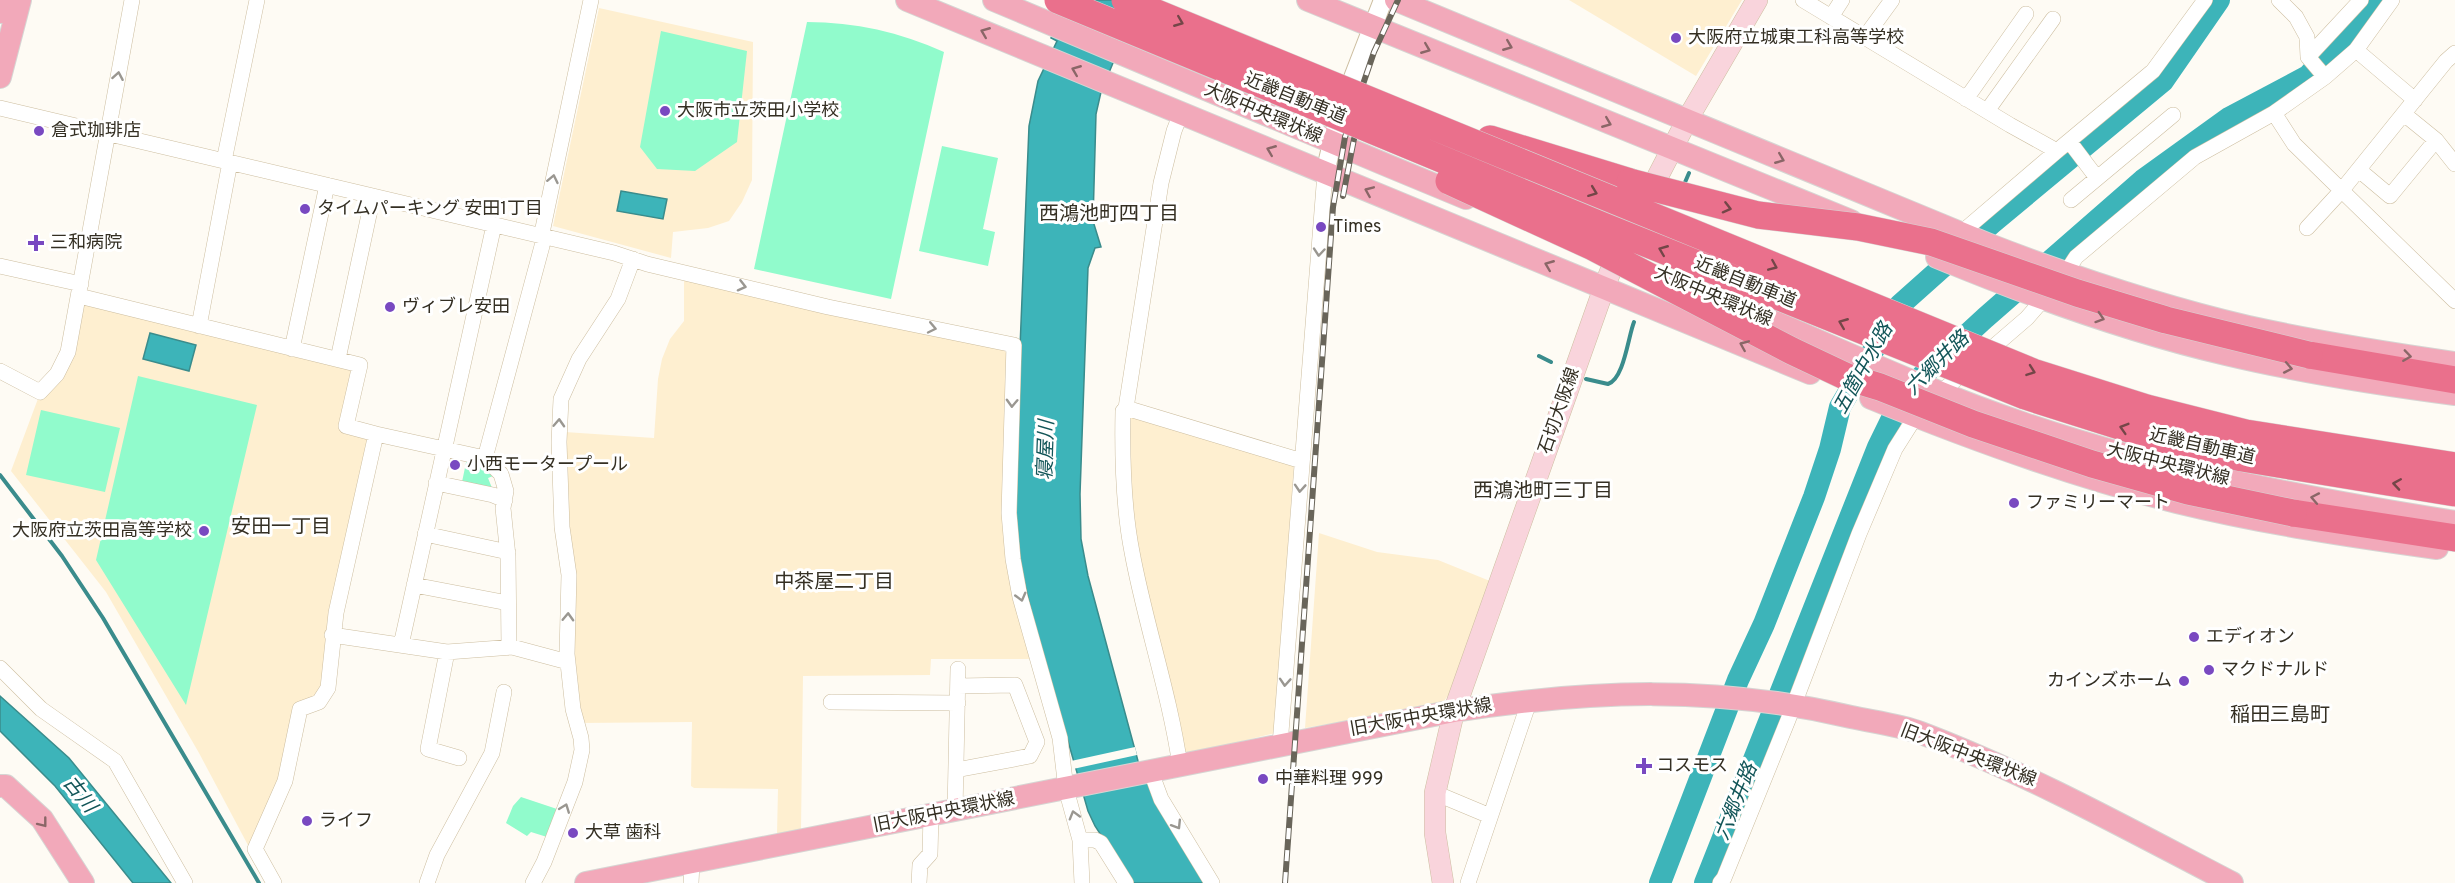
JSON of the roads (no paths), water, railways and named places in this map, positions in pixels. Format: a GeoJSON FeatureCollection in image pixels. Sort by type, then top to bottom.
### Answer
{"type":"FeatureCollection","features":[{"type":"Feature","properties":{"kind":"highway","name":"近畿自動車道"},"geometry":{"type":"LineString","coordinates":[[1125,0],[2033,372],[2147,408],[2246,433],[2455,466]]}},
{"type":"Feature","properties":{"kind":"highway","name":"近畿自動車道"},"geometry":{"type":"LineString","coordinates":[[1054,8],[2025,396],[2154,437],[2242,458],[2455,492]]}},
{"type":"Feature","properties":{"kind":"highway"},"geometry":{"type":"LineString","coordinates":[[1054,8],[1593,247],[1841,374],[1983,427],[2092,464],[2188,491],[2293,513],[2455,537]]}},
{"type":"Feature","properties":{"kind":"highway"},"geometry":{"type":"LineString","coordinates":[[1383,105],[1630,182],[1727,208],[1789,220],[1868,228],[1931,242],[2077,293],[2166,321],[2309,355],[2455,380]]}},
{"type":"Feature","properties":{"kind":"main road"},"geometry":{"type":"LineString","coordinates":[[0,12],[3,0]]}},
{"type":"Feature","properties":{"kind":"main road"},"geometry":{"type":"LineString","coordinates":[[0,77],[20,0]]}},
{"type":"Feature","properties":{"kind":"main road"},"geometry":{"type":"LineString","coordinates":[[907,0],[1837,384],[2028,458],[2176,501],[2315,531],[2455,551]]}},
{"type":"Feature","properties":{"kind":"main road","name":"大阪中央環状線"},"geometry":{"type":"LineString","coordinates":[[994,0],[1054,8],[1125,54],[1168,75],[1587,248],[1616,257],[1747,310],[1847,356],[1934,391],[2054,434],[2194,474],[2371,509],[2455,522]]}},
{"type":"Feature","properties":{"kind":"main road"},"geometry":{"type":"LineString","coordinates":[[1308,0],[1937,257],[2038,296],[2131,328],[2225,354],[2335,376],[2455,394]]}},
{"type":"Feature","properties":{"kind":"main road"},"geometry":{"type":"LineString","coordinates":[[1396,0],[2061,273],[2147,300],[2248,327],[2340,346],[2455,363]]}},
{"type":"Feature","properties":{"kind":"main road","name":"石切大阪線"},"geometry":{"type":"LineString","coordinates":[[1443,883],[1435,833],[1435,793],[1454,711],[1604,288],[1616,257],[1687,120],[1757,0]]}},
{"type":"Feature","properties":{"kind":"main road","name":"旧大阪中央環状線"},"geometry":{"type":"LineString","coordinates":[[586,883],[692,873],[931,815],[1454,711],[1530,699],[1579,695],[1674,693],[1720,695],[1783,703],[1919,732],[2035,781],[2232,883]]}},
{"type":"Feature","properties":{"kind":"main road"},"geometry":{"type":"LineString","coordinates":[[0,786],[6,786],[42,819],[83,883]]}},
{"type":"Feature","properties":{"kind":"street"},"geometry":{"type":"LineString","coordinates":[[0,371],[40,392],[55,376],[66,357],[72,337],[132,0]]}},
{"type":"Feature","properties":{"kind":"street"},"geometry":{"type":"LineString","coordinates":[[199,326],[257,0]]}},
{"type":"Feature","properties":{"kind":"street"},"geometry":{"type":"LineString","coordinates":[[485,458],[542,246],[542,236],[591,0]]}},
{"type":"Feature","properties":{"kind":"street"},"geometry":{"type":"LineString","coordinates":[[1280,745],[1325,172],[1331,142],[1383,0]]}},
{"type":"Feature","properties":{"kind":"street"},"geometry":{"type":"LineString","coordinates":[[1803,0],[1987,111],[2066,146],[2084,160],[2097,178]]}},
{"type":"Feature","properties":{"kind":"street"},"geometry":{"type":"LineString","coordinates":[[1831,16],[1842,0]]}},
{"type":"Feature","properties":{"kind":"street"},"geometry":{"type":"LineString","coordinates":[[1865,37],[1892,0]]}},
{"type":"Feature","properties":{"kind":"street"},"geometry":{"type":"LineString","coordinates":[[1962,233],[2153,71],[2205,0]]}},
{"type":"Feature","properties":{"kind":"street"},"geometry":{"type":"LineString","coordinates":[[2279,0],[2296,17],[2307,37],[2308,57],[2325,77]]}},
{"type":"Feature","properties":{"kind":"street"},"geometry":{"type":"LineString","coordinates":[[2308,57],[2361,0]]}},
{"type":"Feature","properties":{"kind":"street"},"geometry":{"type":"LineString","coordinates":[[1720,883],[1724,878],[1783,703],[1911,414],[1934,391],[2027,318],[2038,296],[2076,257],[2195,157],[2274,113],[2325,77],[2356,50],[2392,0]]}},
{"type":"Feature","properties":{"kind":"street"},"geometry":{"type":"LineString","coordinates":[[1966,99],[2026,14]]}},
{"type":"Feature","properties":{"kind":"street"},"geometry":{"type":"LineString","coordinates":[[1987,111],[2053,20]]}},
{"type":"Feature","properties":{"kind":"street"},"geometry":{"type":"LineString","coordinates":[[2356,50],[2415,100]]}},
{"type":"Feature","properties":{"kind":"street"},"geometry":{"type":"LineString","coordinates":[[2307,228],[2343,190],[2455,53]]}},
{"type":"Feature","properties":{"kind":"street"},"geometry":{"type":"LineString","coordinates":[[0,108],[542,236],[828,307],[1014,345],[1009,513],[1013,559],[1020,597],[1072,788],[1080,840],[1082,883]]}},
{"type":"Feature","properties":{"kind":"street"},"geometry":{"type":"LineString","coordinates":[[1180,766],[1131,551],[1124,494],[1123,411],[1126,408],[1161,183],[1181,113]]}},
{"type":"Feature","properties":{"kind":"street"},"geometry":{"type":"LineString","coordinates":[[2274,113],[2294,144],[2454,299]]}},
{"type":"Feature","properties":{"kind":"street"},"geometry":{"type":"LineString","coordinates":[[2404,114],[2436,140],[2455,164]]}},
{"type":"Feature","properties":{"kind":"street"},"geometry":{"type":"LineString","coordinates":[[2071,200],[2173,115]]}},
{"type":"Feature","properties":{"kind":"street"},"geometry":{"type":"LineString","coordinates":[[2359,170],[2390,196],[2436,140]]}},
{"type":"Feature","properties":{"kind":"street"},"geometry":{"type":"LineString","coordinates":[[292,349],[327,185]]}},
{"type":"Feature","properties":{"kind":"street"},"geometry":{"type":"LineString","coordinates":[[338,359],[374,196]]}},
{"type":"Feature","properties":{"kind":"street"},"geometry":{"type":"LineString","coordinates":[[401,645],[494,225]]}},
{"type":"Feature","properties":{"kind":"street"},"geometry":{"type":"LineString","coordinates":[[533,883],[544,862],[575,782],[581,760],[581,738],[575,717],[568,662],[569,575],[562,526],[559,442],[561,399],[579,359],[618,299],[633,259]]}},
{"type":"Feature","properties":{"kind":"street"},"geometry":{"type":"LineString","coordinates":[[0,266],[199,326],[360,364],[346,426],[485,458],[501,474],[506,491],[503,508],[508,552],[509,647]]}},
{"type":"Feature","properties":{"kind":"street"},"geometry":{"type":"LineString","coordinates":[[1126,408],[1302,461]]}},
{"type":"Feature","properties":{"kind":"street"},"geometry":{"type":"LineString","coordinates":[[274,883],[255,849],[285,781],[300,709],[319,702],[327,692],[332,635],[376,434]]}},
{"type":"Feature","properties":{"kind":"street"},"geometry":{"type":"LineString","coordinates":[[436,483],[493,495],[504,500]]}},
{"type":"Feature","properties":{"kind":"street"},"geometry":{"type":"LineString","coordinates":[[425,534],[508,552]]}},
{"type":"Feature","properties":{"kind":"street"},"geometry":{"type":"LineString","coordinates":[[414,585],[508,603]]}},
{"type":"Feature","properties":{"kind":"street"},"geometry":{"type":"LineString","coordinates":[[332,635],[447,652],[509,647],[568,662]]}},
{"type":"Feature","properties":{"kind":"street"},"geometry":{"type":"LineString","coordinates":[[447,652],[428,749],[459,758]]}},
{"type":"Feature","properties":{"kind":"street"},"geometry":{"type":"LineString","coordinates":[[0,668],[41,710],[115,761],[185,883]]}},
{"type":"Feature","properties":{"kind":"street"},"geometry":{"type":"LineString","coordinates":[[955,811],[958,669]]}},
{"type":"Feature","properties":{"kind":"street"},"geometry":{"type":"LineString","coordinates":[[956,770],[1030,756],[1037,742],[1015,685],[958,686]]}},
{"type":"Feature","properties":{"kind":"street"},"geometry":{"type":"LineString","coordinates":[[427,883],[437,855],[492,753],[504,692]]}},
{"type":"Feature","properties":{"kind":"street"},"geometry":{"type":"LineString","coordinates":[[1468,883],[1530,699]]}},
{"type":"Feature","properties":{"kind":"street"},"geometry":{"type":"LineString","coordinates":[[831,702],[958,703]]}},
{"type":"Feature","properties":{"kind":"street"},"geometry":{"type":"LineString","coordinates":[[1150,773],[1161,799],[1212,883]]}},
{"type":"Feature","properties":{"kind":"street"},"geometry":{"type":"LineString","coordinates":[[1435,793],[1490,816]]}},
{"type":"Feature","properties":{"kind":"street"},"geometry":{"type":"LineString","coordinates":[[919,883],[920,865],[930,854],[931,815]]}},
{"type":"Feature","properties":{"kind":"street"},"geometry":{"type":"LineString","coordinates":[[1080,840],[1095,840],[1101,843],[1126,883]]}},
{"type":"Feature","properties":{"kind":"water","name":"寝屋川"},"geometry":{"type":"Polygon","coordinates":[[[1068,0],[1139,0],[1101,92],[1096,114],[1093,221],[1101,247],[1095,248],[1088,268],[1080,494],[1081,539],[1088,576],[1138,761],[1148,783],[1206,883],[1132,883],[1095,826],[1088,811],[1033,619],[1022,572],[1016,531],[1016,446],[1029,126],[1038,81],[1057,41],[1051,38],[1068,0]]]}},
{"type":"Feature","properties":{"kind":"water"},"geometry":{"type":"Polygon","coordinates":[[[621,191],[667,199],[663,219],[617,211],[621,191]]]}},
{"type":"Feature","properties":{"kind":"water"},"geometry":{"type":"Polygon","coordinates":[[[150,333],[196,345],[189,371],[143,359],[150,333]]]}},
{"type":"Feature","properties":{"kind":"water","name":"古川"},"geometry":{"type":"Polygon","coordinates":[[[0,696],[69,758],[171,883],[133,883],[55,786],[0,731],[0,696]]]}},
{"type":"Feature","properties":{"kind":"waterway","name":"五箇中水路"},"geometry":{"type":"LineString","coordinates":[[1660,883],[1738,680],[1764,624],[1814,497],[1830,449],[1840,407],[1900,305],[1992,223],[2163,81],[2219,0]]}},
{"type":"Feature","properties":{"kind":"waterway","name":"六郷井路"},"geometry":{"type":"LineString","coordinates":[[1705,883],[1878,447],[1900,402],[1923,375],[1985,318],[2143,180],[2229,118],[2308,76],[2376,0]]}},
{"type":"Feature","properties":{"kind":"waterway"},"geometry":{"type":"LineString","coordinates":[[1683,187],[1689,173]]}},
{"type":"Feature","properties":{"kind":"waterway"},"geometry":{"type":"LineString","coordinates":[[1586,379],[1608,384],[1613,381],[1622,366],[1634,322]]}},
{"type":"Feature","properties":{"kind":"waterway"},"geometry":{"type":"LineString","coordinates":[[1539,356],[1551,362]]}},
{"type":"Feature","properties":{"kind":"waterway"},"geometry":{"type":"LineString","coordinates":[[0,475],[62,556],[103,618],[259,883]]}},
{"type":"Feature","properties":{"kind":"railway"},"geometry":{"type":"LineString","coordinates":[[1285,883],[1333,207],[1345,137],[1374,52],[1398,0]]}},
{"type":"Feature","properties":{"kind":"railway"},"geometry":{"type":"LineString","coordinates":[[1343,196],[1354,139],[1364,106]]}},
{"type":"Feature","properties":{"kind":"place","name":"大阪府立城東工科高等学校"},"geometry":{"type":"Point","coordinates":[1676,38]}},
{"type":"Feature","properties":{"kind":"place","name":"大阪市立茨田小学校"},"geometry":{"type":"Point","coordinates":[665,111]}},
{"type":"Feature","properties":{"kind":"place","name":"倉式珈琲店"},"geometry":{"type":"Point","coordinates":[39,131]}},
{"type":"Feature","properties":{"kind":"place","name":"タイムパーキング 安田1丁目"},"geometry":{"type":"Point","coordinates":[305,209]}},
{"type":"Feature","properties":{"kind":"place","name":"Times"},"geometry":{"type":"Point","coordinates":[1321,227]}},
{"type":"Feature","properties":{"kind":"place","name":"三和病院"},"geometry":{"type":"Point","coordinates":[36,243]}},
{"type":"Feature","properties":{"kind":"place","name":"ヴィブレ安田"},"geometry":{"type":"Point","coordinates":[390,307]}},
{"type":"Feature","properties":{"kind":"place","name":"小西モータープール"},"geometry":{"type":"Point","coordinates":[455,465]}},
{"type":"Feature","properties":{"kind":"place","name":"ファミリーマート"},"geometry":{"type":"Point","coordinates":[2014,503]}},
{"type":"Feature","properties":{"kind":"place","name":"大阪府立茨田高等学校"},"geometry":{"type":"Point","coordinates":[204,531]}},
{"type":"Feature","properties":{"kind":"place","name":"エディオン"},"geometry":{"type":"Point","coordinates":[2194,637]}},
{"type":"Feature","properties":{"kind":"place","name":"マクドナルド"},"geometry":{"type":"Point","coordinates":[2209,670]}},
{"type":"Feature","properties":{"kind":"place","name":"カインズホーム"},"geometry":{"type":"Point","coordinates":[2184,681]}},
{"type":"Feature","properties":{"kind":"place","name":"コスモス"},"geometry":{"type":"Point","coordinates":[1644,766]}},
{"type":"Feature","properties":{"kind":"place","name":"中華料理 999"},"geometry":{"type":"Point","coordinates":[1263,779]}},
{"type":"Feature","properties":{"kind":"place","name":"ライフ"},"geometry":{"type":"Point","coordinates":[307,821]}},
{"type":"Feature","properties":{"kind":"place","name":"大草 歯科"},"geometry":{"type":"Point","coordinates":[573,833]}},
{"type":"Feature","properties":{"kind":"district","name":"西鴻池町四丁目"},"geometry":{"type":"Point","coordinates":[1109,215]}},
{"type":"Feature","properties":{"kind":"district","name":"西鴻池町三丁目"},"geometry":{"type":"Point","coordinates":[1543,492]}},
{"type":"Feature","properties":{"kind":"district","name":"安田一丁目"},"geometry":{"type":"Point","coordinates":[281,528]}},
{"type":"Feature","properties":{"kind":"district","name":"中茶屋二丁目"},"geometry":{"type":"Point","coordinates":[834,583]}},
{"type":"Feature","properties":{"kind":"district","name":"稲田三島町"},"geometry":{"type":"Point","coordinates":[2280,716]}}]}
